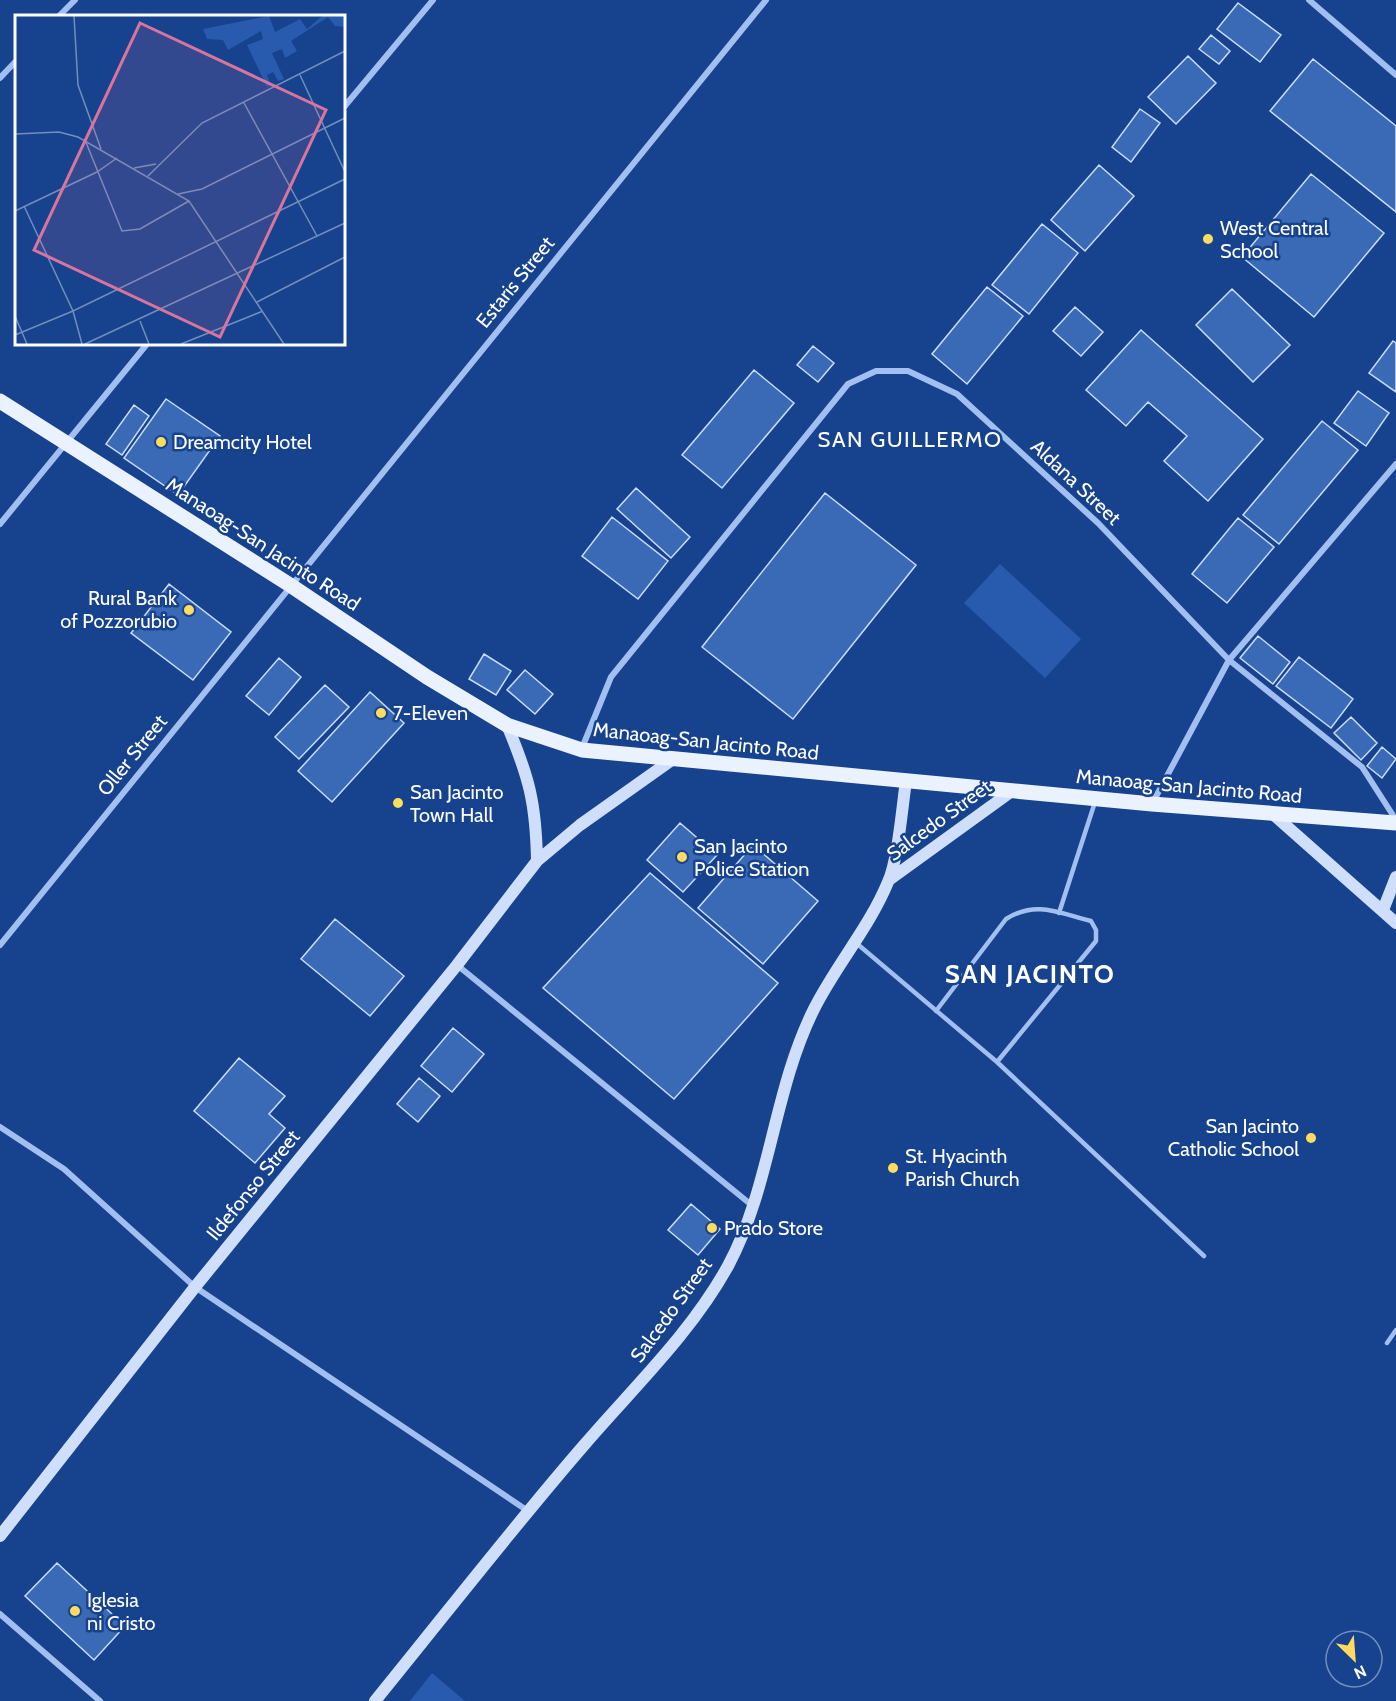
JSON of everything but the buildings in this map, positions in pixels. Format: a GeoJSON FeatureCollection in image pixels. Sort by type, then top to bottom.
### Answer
{"type":"FeatureCollection","features":[{"type":"Feature","properties":{"kind":"main road","name":"Manaoag-San Jacinto Road"},"geometry":{"type":"LineString","coordinates":[[0,400],[290,585],[427,677],[507,725],[582,750],[1274,815],[1396,822]]}},
{"type":"Feature","properties":{"kind":"main road"},"geometry":{"type":"LineString","coordinates":[[507,725],[527,774],[536,816],[537,861]]}},
{"type":"Feature","properties":{"kind":"main road","name":"Ildefonso Street"},"geometry":{"type":"LineString","coordinates":[[0,1536],[195,1287],[457,965],[537,861],[580,825],[673,759]]}},
{"type":"Feature","properties":{"kind":"main road","name":"Salcedo Street"},"geometry":{"type":"LineString","coordinates":[[375,1701],[528,1511],[650,1373],[704,1302],[728,1266],[754,1207],[786,1079],[814,1009],[890,880],[906,781]]}},
{"type":"Feature","properties":{"kind":"main road","name":"Salcedo Street"},"geometry":{"type":"LineString","coordinates":[[890,880],[1012,791]]}},
{"type":"Feature","properties":{"kind":"main road"},"geometry":{"type":"LineString","coordinates":[[1274,815],[1396,924]]}},
{"type":"Feature","properties":{"kind":"main road"},"geometry":{"type":"LineString","coordinates":[[1383,910],[1396,877]]}},
{"type":"Feature","properties":{"kind":"street"},"geometry":{"type":"LineString","coordinates":[[60,15],[75,0]]}},
{"type":"Feature","properties":{"kind":"street"},"geometry":{"type":"LineString","coordinates":[[345,106],[432,0]]}},
{"type":"Feature","properties":{"kind":"street","name":"Estaris Street"},"geometry":{"type":"LineString","coordinates":[[290,585],[766,0]]}},
{"type":"Feature","properties":{"kind":"street"},"geometry":{"type":"LineString","coordinates":[[1309,0],[1396,75]]}},
{"type":"Feature","properties":{"kind":"street"},"geometry":{"type":"LineString","coordinates":[[0,78],[15,62]]}},
{"type":"Feature","properties":{"kind":"street"},"geometry":{"type":"LineString","coordinates":[[0,524],[146,345]]}},
{"type":"Feature","properties":{"kind":"street","name":"Aldana Street"},"geometry":{"type":"LineString","coordinates":[[582,750],[611,677],[848,384],[876,371],[908,371],[957,394],[1098,523],[1229,660],[1362,767],[1396,822]]}},
{"type":"Feature","properties":{"kind":"street"},"geometry":{"type":"LineString","coordinates":[[1152,804],[1229,660],[1396,464]]}},
{"type":"Feature","properties":{"kind":"street","name":"Oller Street"},"geometry":{"type":"LineString","coordinates":[[0,945],[290,585]]}},
{"type":"Feature","properties":{"kind":"street"},"geometry":{"type":"LineString","coordinates":[[457,965],[754,1207]]}},
{"type":"Feature","properties":{"kind":"street"},"geometry":{"type":"LineString","coordinates":[[0,1127],[64,1169],[195,1287],[528,1511]]}},
{"type":"Feature","properties":{"kind":"street"},"geometry":{"type":"LineString","coordinates":[[0,1614],[100,1701]]}},
{"type":"Feature","properties":{"kind":"lane"},"geometry":{"type":"LineString","coordinates":[[1059,913],[1096,799]]}},
{"type":"Feature","properties":{"kind":"lane"},"geometry":{"type":"LineString","coordinates":[[936,1011],[1006,919],[1020,910],[1036,907],[1091,921],[1096,930],[1096,941],[997,1062]]}},
{"type":"Feature","properties":{"kind":"lane"},"geometry":{"type":"LineString","coordinates":[[855,942],[997,1062],[1204,1256]]}},
{"type":"Feature","properties":{"kind":"lane"},"geometry":{"type":"LineString","coordinates":[[1387,1343],[1396,1330]]}},
{"type":"Feature","properties":{"kind":"shaded area"},"geometry":{"type":"Polygon","coordinates":[[[1000,564],[1081,639],[1045,678],[964,603],[1000,564]]]}},
{"type":"Feature","properties":{"kind":"shaded area"},"geometry":{"type":"Polygon","coordinates":[[[432,1673],[465,1701],[410,1701],[432,1673]]]}},
{"type":"Feature","properties":{"kind":"place","name":"West Central School"},"geometry":{"type":"Point","coordinates":[1208,239]}},
{"type":"Feature","properties":{"kind":"place","name":"Dreamcity Hotel"},"geometry":{"type":"Point","coordinates":[161,442]}},
{"type":"Feature","properties":{"kind":"place","name":"Rural Bank of Pozzorubio"},"geometry":{"type":"Point","coordinates":[189,610]}},
{"type":"Feature","properties":{"kind":"place","name":"7-Eleven"},"geometry":{"type":"Point","coordinates":[381,713]}},
{"type":"Feature","properties":{"kind":"place","name":"San Jacinto Town Hall"},"geometry":{"type":"Point","coordinates":[398,803]}},
{"type":"Feature","properties":{"kind":"place","name":"San Jacinto Police Station"},"geometry":{"type":"Point","coordinates":[682,857]}},
{"type":"Feature","properties":{"kind":"place","name":"San Jacinto Catholic School"},"geometry":{"type":"Point","coordinates":[1311,1138]}},
{"type":"Feature","properties":{"kind":"place","name":"St. Hyacinth Parish Church"},"geometry":{"type":"Point","coordinates":[893,1168]}},
{"type":"Feature","properties":{"kind":"place","name":"Prado Store"},"geometry":{"type":"Point","coordinates":[712,1228]}},
{"type":"Feature","properties":{"kind":"place","name":"Iglesia ni Cristo"},"geometry":{"type":"Point","coordinates":[75,1611]}},
{"type":"Feature","properties":{"kind":"district","name":"SAN GUILLERMO"},"geometry":{"type":"Point","coordinates":[910,439]}},
{"type":"Feature","properties":{"kind":"district","name":"SAN JACINTO"},"geometry":{"type":"Point","coordinates":[1030,974]}}]}
